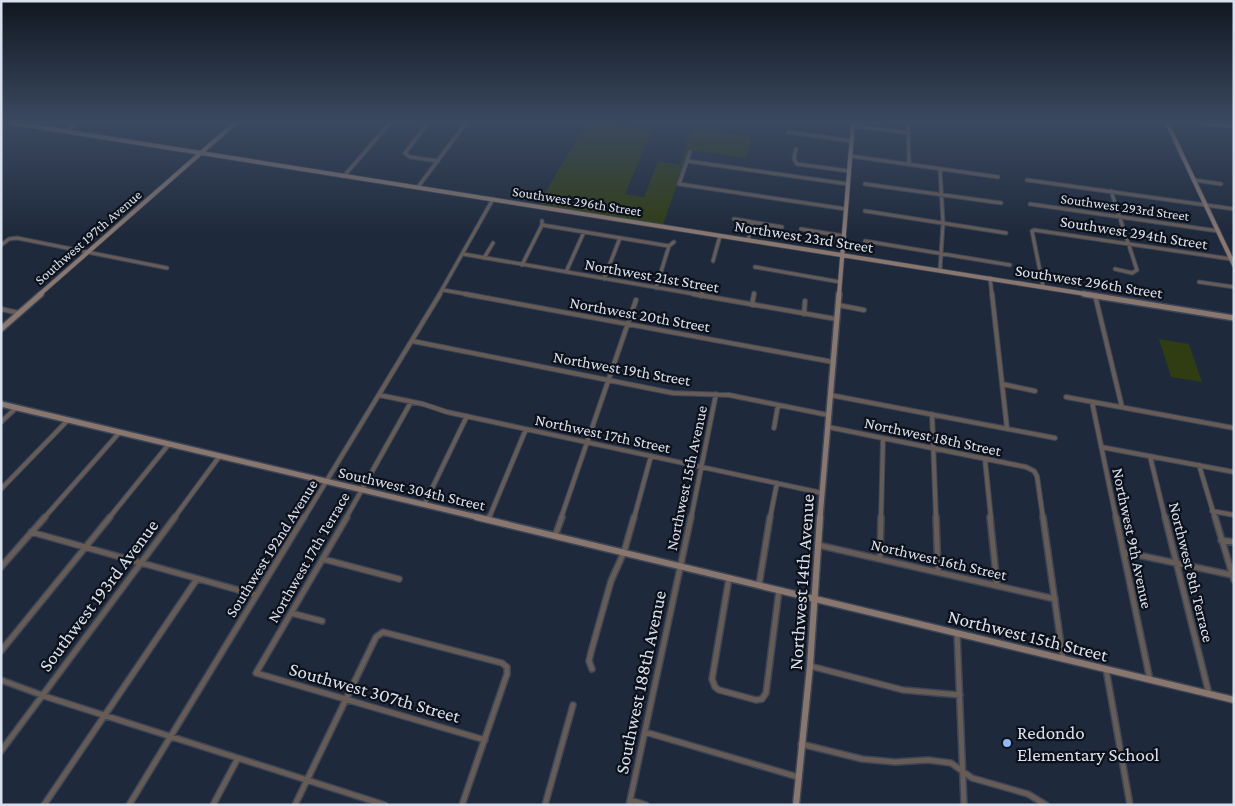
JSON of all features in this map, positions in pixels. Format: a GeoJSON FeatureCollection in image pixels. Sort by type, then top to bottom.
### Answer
{"type":"FeatureCollection","features":[{"type":"Feature","properties":{"kind":"street","name":"Southwest 197th Avenue"},"geometry":{"type":"LineString","coordinates":[[1,329],[192,161]]}},
{"type":"Feature","properties":{"kind":"street","name":"Southwest 296th Street"},"geometry":{"type":"LineString","coordinates":[[248,161],[665,227]]}},
{"type":"Feature","properties":{"kind":"street"},"geometry":{"type":"LineString","coordinates":[[344,176],[357,161]]}},
{"type":"Feature","properties":{"kind":"street"},"geometry":{"type":"LineString","coordinates":[[418,187],[438,161]]}},
{"type":"Feature","properties":{"kind":"street"},"geometry":{"type":"LineString","coordinates":[[846,209],[678,184],[687,161],[848,184]]}},
{"type":"Feature","properties":{"kind":"street"},"geometry":{"type":"LineString","coordinates":[[795,161],[800,164],[849,171]]}},
{"type":"Feature","properties":{"kind":"street","name":"Northwest 14th Avenue"},"geometry":{"type":"LineString","coordinates":[[796,805],[816,598],[818,544],[850,161]]}},
{"type":"Feature","properties":{"kind":"street"},"geometry":{"type":"LineString","coordinates":[[884,161],[998,177]]}},
{"type":"Feature","properties":{"kind":"street"},"geometry":{"type":"LineString","coordinates":[[1185,161],[1234,265]]}},
{"type":"Feature","properties":{"kind":"street"},"geometry":{"type":"LineString","coordinates":[[940,168],[943,223],[940,270]]}},
{"type":"Feature","properties":{"kind":"street"},"geometry":{"type":"LineString","coordinates":[[1027,180],[1234,209]]}},
{"type":"Feature","properties":{"kind":"street"},"geometry":{"type":"LineString","coordinates":[[1194,180],[1221,184]]}},
{"type":"Feature","properties":{"kind":"street"},"geometry":{"type":"LineString","coordinates":[[865,184],[1001,203]]}},
{"type":"Feature","properties":{"kind":"street"},"geometry":{"type":"LineString","coordinates":[[1111,191],[1137,272],[1132,273],[1115,269]]}},
{"type":"Feature","properties":{"kind":"street","name":"Southwest 192nd Avenue"},"geometry":{"type":"LineString","coordinates":[[129,805],[443,290],[494,199]]}},
{"type":"Feature","properties":{"kind":"street","name":"Southwest 293rd Street"},"geometry":{"type":"LineString","coordinates":[[1030,204],[1218,231]]}},
{"type":"Feature","properties":{"kind":"street"},"geometry":{"type":"LineString","coordinates":[[865,211],[1006,233]]}},
{"type":"Feature","properties":{"kind":"street"},"geometry":{"type":"LineString","coordinates":[[734,219],[782,227]]}},
{"type":"Feature","properties":{"kind":"street"},"geometry":{"type":"LineString","coordinates":[[748,240],[752,222]]}},
{"type":"Feature","properties":{"kind":"street"},"geometry":{"type":"LineString","coordinates":[[522,264],[542,223],[669,246]]}},
{"type":"Feature","properties":{"kind":"street","name":"Northwest 23rd Street"},"geometry":{"type":"LineString","coordinates":[[665,227],[940,270]]}},
{"type":"Feature","properties":{"kind":"street"},"geometry":{"type":"LineString","coordinates":[[801,229],[844,236]]}},
{"type":"Feature","properties":{"kind":"street"},"geometry":{"type":"LineString","coordinates":[[1034,230],[1032,231],[1043,286]]}},
{"type":"Feature","properties":{"kind":"street","name":"Southwest 294th Street"},"geometry":{"type":"LineString","coordinates":[[1034,230],[1231,259]]}},
{"type":"Feature","properties":{"kind":"street"},"geometry":{"type":"LineString","coordinates":[[566,272],[584,232]]}},
{"type":"Feature","properties":{"kind":"street"},"geometry":{"type":"LineString","coordinates":[[713,261],[720,236]]}},
{"type":"Feature","properties":{"kind":"street"},"geometry":{"type":"LineString","coordinates":[[1,245],[12,238],[167,268]]}},
{"type":"Feature","properties":{"kind":"street"},"geometry":{"type":"LineString","coordinates":[[604,279],[620,238]]}},
{"type":"Feature","properties":{"kind":"street"},"geometry":{"type":"LineString","coordinates":[[865,241],[1010,265]]}},
{"type":"Feature","properties":{"kind":"street"},"geometry":{"type":"LineString","coordinates":[[656,288],[669,246],[674,242]]}},
{"type":"Feature","properties":{"kind":"street"},"geometry":{"type":"LineString","coordinates":[[484,258],[493,243]]}},
{"type":"Feature","properties":{"kind":"street","name":"Northwest 21st Street"},"geometry":{"type":"LineString","coordinates":[[463,254],[836,319]]}},
{"type":"Feature","properties":{"kind":"street"},"geometry":{"type":"LineString","coordinates":[[755,267],[840,282]]}},
{"type":"Feature","properties":{"kind":"street","name":"Southwest 296th Street"},"geometry":{"type":"LineString","coordinates":[[940,270],[1234,318]]}},
{"type":"Feature","properties":{"kind":"street"},"geometry":{"type":"LineString","coordinates":[[990,278],[1007,428]]}},
{"type":"Feature","properties":{"kind":"street"},"geometry":{"type":"LineString","coordinates":[[1199,282],[1234,287]]}},
{"type":"Feature","properties":{"kind":"street"},"geometry":{"type":"LineString","coordinates":[[701,296],[705,284]]}},
{"type":"Feature","properties":{"kind":"street","name":"Northwest 20th Street"},"geometry":{"type":"LineString","coordinates":[[443,290],[833,362]]}},
{"type":"Feature","properties":{"kind":"street"},"geometry":{"type":"LineString","coordinates":[[752,305],[754,293]]}},
{"type":"Feature","properties":{"kind":"street"},"geometry":{"type":"LineString","coordinates":[[1095,295],[1122,408]]}},
{"type":"Feature","properties":{"kind":"street"},"geometry":{"type":"LineString","coordinates":[[555,536],[636,300]]}},
{"type":"Feature","properties":{"kind":"street"},"geometry":{"type":"LineString","coordinates":[[804,314],[805,301]]}},
{"type":"Feature","properties":{"kind":"street"},"geometry":{"type":"LineString","coordinates":[[838,305],[864,310]]}},
{"type":"Feature","properties":{"kind":"street"},"geometry":{"type":"LineString","coordinates":[[1,309],[19,313]]}},
{"type":"Feature","properties":{"kind":"street","name":"Northwest 19th Street"},"geometry":{"type":"LineString","coordinates":[[412,341],[673,393],[716,394],[828,415]]}},
{"type":"Feature","properties":{"kind":"street"},"geometry":{"type":"LineString","coordinates":[[1002,384],[1035,391]]}},
{"type":"Feature","properties":{"kind":"street","name":"Northwest 15th Avenue"},"geometry":{"type":"LineString","coordinates":[[681,566],[716,394]]}},
{"type":"Feature","properties":{"kind":"street","name":"Northwest 17th Street"},"geometry":{"type":"LineString","coordinates":[[379,395],[822,493]]}},
{"type":"Feature","properties":{"kind":"street"},"geometry":{"type":"LineString","coordinates":[[830,395],[1055,438]]}},
{"type":"Feature","properties":{"kind":"street"},"geometry":{"type":"LineString","coordinates":[[1066,397],[1234,428]]}},
{"type":"Feature","properties":{"kind":"street","name":"Northwest 17th Terrace"},"geometry":{"type":"LineString","coordinates":[[256,673],[411,402]]}},
{"type":"Feature","properties":{"kind":"street","name":"Northwest 9th Avenue"},"geometry":{"type":"LineString","coordinates":[[1092,402],[1150,680]]}},
{"type":"Feature","properties":{"kind":"street","name":"Southwest 304th Street"},"geometry":{"type":"LineString","coordinates":[[1,404],[816,598]]}},
{"type":"Feature","properties":{"kind":"street"},"geometry":{"type":"LineString","coordinates":[[774,428],[778,405]]}},
{"type":"Feature","properties":{"kind":"street"},"geometry":{"type":"LineString","coordinates":[[1,422],[16,408]]}},
{"type":"Feature","properties":{"kind":"street"},"geometry":{"type":"LineString","coordinates":[[932,414],[938,572]]}},
{"type":"Feature","properties":{"kind":"street"},"geometry":{"type":"LineString","coordinates":[[424,505],[467,416]]}},
{"type":"Feature","properties":{"kind":"street"},"geometry":{"type":"LineString","coordinates":[[1,490],[68,420]]}},
{"type":"Feature","properties":{"kind":"street","name":"Northwest 18th Street"},"geometry":{"type":"LineString","coordinates":[[828,427],[1034,471],[1037,476],[1055,599]]}},
{"type":"Feature","properties":{"kind":"street"},"geometry":{"type":"LineString","coordinates":[[488,520],[526,429]]}},
{"type":"Feature","properties":{"kind":"street"},"geometry":{"type":"LineString","coordinates":[[1,567],[119,433]]}},
{"type":"Feature","properties":{"kind":"street"},"geometry":{"type":"LineString","coordinates":[[880,558],[883,439]]}},
{"type":"Feature","properties":{"kind":"street"},"geometry":{"type":"LineString","coordinates":[[1,651],[169,444]]}},
{"type":"Feature","properties":{"kind":"street"},"geometry":{"type":"LineString","coordinates":[[1101,446],[1234,472]]}},
{"type":"Feature","properties":{"kind":"street"},"geometry":{"type":"LineString","coordinates":[[592,669],[589,661],[590,652],[611,581],[624,552],[651,456]]}},
{"type":"Feature","properties":{"kind":"street","name":"Northwest 8th Terrace"},"geometry":{"type":"LineString","coordinates":[[1150,456],[1209,694]]}},
{"type":"Feature","properties":{"kind":"street","name":"Southwest 193rd Avenue"},"geometry":{"type":"LineString","coordinates":[[1,751],[219,457]]}},
{"type":"Feature","properties":{"kind":"street"},"geometry":{"type":"LineString","coordinates":[[985,460],[997,586]]}},
{"type":"Feature","properties":{"kind":"street"},"geometry":{"type":"LineString","coordinates":[[1199,465],[1233,578]]}},
{"type":"Feature","properties":{"kind":"street"},"geometry":{"type":"LineString","coordinates":[[759,585],[768,523],[774,504],[777,483]]}},
{"type":"Feature","properties":{"kind":"street"},"geometry":{"type":"LineString","coordinates":[[1212,511],[1234,515]]}},
{"type":"Feature","properties":{"kind":"street"},"geometry":{"type":"LineString","coordinates":[[31,532],[256,595]]}},
{"type":"Feature","properties":{"kind":"street"},"geometry":{"type":"LineString","coordinates":[[1221,540],[1234,542]]}},
{"type":"Feature","properties":{"kind":"street","name":"Northwest 16th Street"},"geometry":{"type":"LineString","coordinates":[[818,544],[1055,599]]}},
{"type":"Feature","properties":{"kind":"street"},"geometry":{"type":"LineString","coordinates":[[1124,552],[1233,578]]}},
{"type":"Feature","properties":{"kind":"street"},"geometry":{"type":"LineString","coordinates":[[322,559],[399,580]]}},
{"type":"Feature","properties":{"kind":"street","name":"Southwest 188th Avenue"},"geometry":{"type":"LineString","coordinates":[[629,802],[681,566]]}},
{"type":"Feature","properties":{"kind":"street"},"geometry":{"type":"LineString","coordinates":[[44,805],[197,578]]}},
{"type":"Feature","properties":{"kind":"street"},"geometry":{"type":"LineString","coordinates":[[729,578],[712,679],[715,687],[719,690],[756,700],[762,699],[766,693],[779,590]]}},
{"type":"Feature","properties":{"kind":"street","name":"Northwest 15th Street"},"geometry":{"type":"LineString","coordinates":[[816,598],[1234,700]]}},
{"type":"Feature","properties":{"kind":"street"},"geometry":{"type":"LineString","coordinates":[[1055,599],[1063,658]]}},
{"type":"Feature","properties":{"kind":"street"},"geometry":{"type":"LineString","coordinates":[[291,613],[322,621]]}},
{"type":"Feature","properties":{"kind":"street"},"geometry":{"type":"LineString","coordinates":[[295,805],[379,634],[388,632],[502,663],[508,667],[462,805]]}},
{"type":"Feature","properties":{"kind":"street"},"geometry":{"type":"LineString","coordinates":[[957,633],[964,805]]}},
{"type":"Feature","properties":{"kind":"street"},"geometry":{"type":"LineString","coordinates":[[810,666],[903,690],[960,695]]}},
{"type":"Feature","properties":{"kind":"street"},"geometry":{"type":"LineString","coordinates":[[1106,669],[1130,805]]}},
{"type":"Feature","properties":{"kind":"street","name":"Southwest 307th Street"},"geometry":{"type":"LineString","coordinates":[[256,673],[485,740]]}},
{"type":"Feature","properties":{"kind":"street"},"geometry":{"type":"LineString","coordinates":[[1,680],[171,737],[385,805]]}},
{"type":"Feature","properties":{"kind":"street"},"geometry":{"type":"LineString","coordinates":[[545,805],[573,705]]}},
{"type":"Feature","properties":{"kind":"street"},"geometry":{"type":"LineString","coordinates":[[645,732],[798,777]]}},
{"type":"Feature","properties":{"kind":"street"},"geometry":{"type":"LineString","coordinates":[[801,744],[862,759],[895,762],[928,760],[951,763],[972,778],[1028,794],[1046,805]]}},
{"type":"Feature","properties":{"kind":"street"},"geometry":{"type":"LineString","coordinates":[[213,805],[238,758]]}},
{"type":"Feature","properties":{"kind":"street"},"geometry":{"type":"LineString","coordinates":[[629,802],[646,805]]}},
{"type":"Feature","properties":{"kind":"green space"},"geometry":{"type":"Polygon","coordinates":[[[564,161],[639,161],[625,194],[644,197],[658,161],[680,165],[681,161],[685,161],[663,225],[538,205],[564,161]]]}},
{"type":"Feature","properties":{"kind":"green space"},"geometry":{"type":"Polygon","coordinates":[[[1159,339],[1189,344],[1202,382],[1171,377],[1159,339]]]}},
{"type":"Feature","properties":{"kind":"place","name":"Redondo Elementary School"},"geometry":{"type":"Point","coordinates":[1007,743]}}]}
